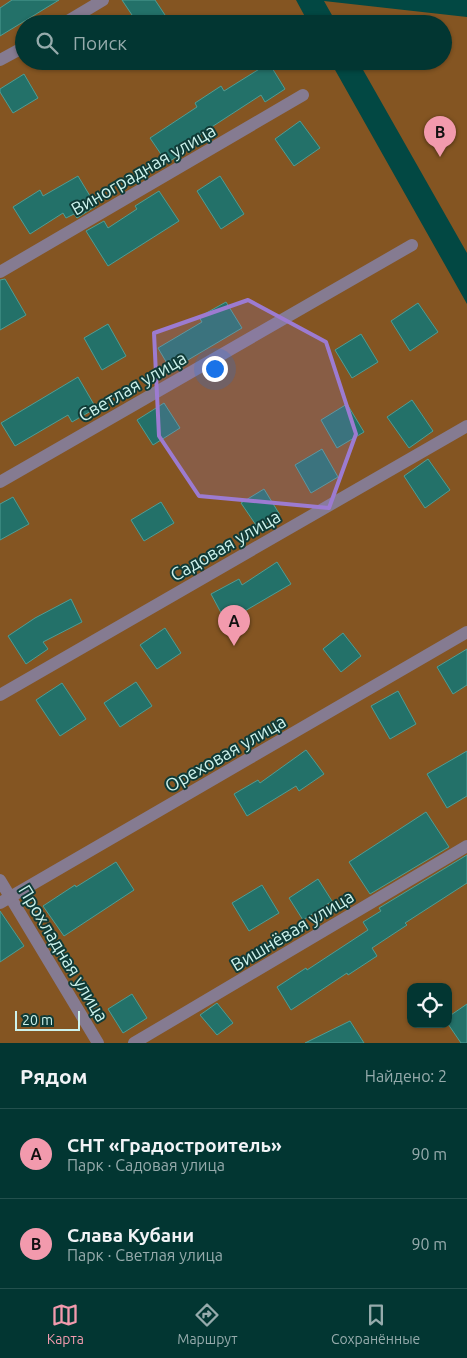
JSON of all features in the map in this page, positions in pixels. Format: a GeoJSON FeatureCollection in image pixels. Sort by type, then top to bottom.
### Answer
{"type":"FeatureCollection","features":[{"type":"Feature","properties":{"kind":"street"},"geometry":{"type":"LineString","coordinates":[[78,15],[103,0]]}},
{"type":"Feature","properties":{"kind":"street"},"geometry":{"type":"LineString","coordinates":[[0,60],[15,51]]}},
{"type":"Feature","properties":{"kind":"street","name":"Виноградная улица"},"geometry":{"type":"LineString","coordinates":[[0,272],[303,95]]}},
{"type":"Feature","properties":{"kind":"street","name":"Светлая улица"},"geometry":{"type":"LineString","coordinates":[[0,482],[412,245]]}},
{"type":"Feature","properties":{"kind":"street","name":"Садовая улица"},"geometry":{"type":"LineString","coordinates":[[0,695],[467,426]]}},
{"type":"Feature","properties":{"kind":"street","name":"Ореховая улица"},"geometry":{"type":"LineString","coordinates":[[5,900],[467,632]]}},
{"type":"Feature","properties":{"kind":"street","name":"Вишнёвая улица"},"geometry":{"type":"LineString","coordinates":[[134,1043],[467,846]]}},
{"type":"Feature","properties":{"kind":"street","name":"Прохладная улица"},"geometry":{"type":"LineString","coordinates":[[0,880],[5,900],[98,1043]]}},
{"type":"Feature","properties":{"kind":"highlighted area"},"geometry":{"type":"Polygon","coordinates":[[[248,300],[326,342],[356,434],[329,508],[199,496],[159,436],[154,333],[248,300]]]}},
{"type":"Feature","properties":{"kind":"shaded area"},"geometry":{"type":"Polygon","coordinates":[[[0,0],[296,0],[304,15],[15,15],[15,70],[335,70],[467,304],[467,1043],[0,1043],[0,0]]]}},
{"type":"Feature","properties":{"kind":"shaded area"},"geometry":{"type":"Polygon","coordinates":[[[324,1],[449,15],[332,15],[324,1]]]}},
{"type":"Feature","properties":{"kind":"shaded area"},"geometry":{"type":"Polygon","coordinates":[[[452,15],[467,17],[467,253],[363,70],[452,70],[452,15]]]}},
{"type":"Feature","properties":{"kind":"building"},"geometry":{"type":"Polygon","coordinates":[[[12,0],[59,0],[34,15],[15,15],[15,27],[0,36],[0,8],[12,0]]]}},
{"type":"Feature","properties":{"kind":"building"},"geometry":{"type":"Polygon","coordinates":[[[122,0],[155,0],[165,15],[132,15],[122,0]]]}},
{"type":"Feature","properties":{"kind":"building"},"geometry":{"type":"Polygon","coordinates":[[[258,70],[273,70],[285,89],[265,102],[261,95],[187,143],[190,148],[167,163],[150,138],[197,107],[195,103],[221,86],[224,91],[258,70]]]}},
{"type":"Feature","properties":{"kind":"building"},"geometry":{"type":"Polygon","coordinates":[[[24,74],[38,98],[13,113],[0,89],[24,74]]]}},
{"type":"Feature","properties":{"kind":"building"},"geometry":{"type":"Polygon","coordinates":[[[300,121],[320,148],[294,166],[275,139],[300,121]]]}},
{"type":"Feature","properties":{"kind":"building"},"geometry":{"type":"Polygon","coordinates":[[[78,176],[96,206],[77,218],[74,214],[66,218],[63,213],[30,234],[13,207],[40,190],[43,196],[78,176]]]}},
{"type":"Feature","properties":{"kind":"building"},"geometry":{"type":"Polygon","coordinates":[[[220,176],[244,214],[221,229],[197,191],[220,176]]]}},
{"type":"Feature","properties":{"kind":"building"},"geometry":{"type":"Polygon","coordinates":[[[159,191],[179,221],[108,266],[86,231],[104,221],[108,228],[137,209],[135,206],[159,191]]]}},
{"type":"Feature","properties":{"kind":"building"},"geometry":{"type":"Polygon","coordinates":[[[5,279],[26,315],[0,330],[0,280],[5,279]]]}},
{"type":"Feature","properties":{"kind":"building"},"geometry":{"type":"Polygon","coordinates":[[[226,302],[242,328],[171,370],[158,348],[202,322],[199,317],[226,302]]]}},
{"type":"Feature","properties":{"kind":"building"},"geometry":{"type":"Polygon","coordinates":[[[418,303],[438,332],[410,351],[391,321],[418,303]]]}},
{"type":"Feature","properties":{"kind":"building"},"geometry":{"type":"Polygon","coordinates":[[[108,324],[126,356],[102,370],[84,338],[108,324]]]}},
{"type":"Feature","properties":{"kind":"building"},"geometry":{"type":"Polygon","coordinates":[[[361,334],[378,362],[352,378],[335,350],[361,334]]]}},
{"type":"Feature","properties":{"kind":"building"},"geometry":{"type":"Polygon","coordinates":[[[78,377],[96,408],[72,422],[68,415],[15,446],[1,423],[78,377]]]}},
{"type":"Feature","properties":{"kind":"building"},"geometry":{"type":"Polygon","coordinates":[[[412,400],[433,431],[409,448],[387,417],[412,400]]]}},
{"type":"Feature","properties":{"kind":"building"},"geometry":{"type":"Polygon","coordinates":[[[164,403],[180,428],[153,445],[137,420],[164,403]]]}},
{"type":"Feature","properties":{"kind":"building"},"geometry":{"type":"Polygon","coordinates":[[[347,404],[364,432],[337,448],[321,420],[347,404]]]}},
{"type":"Feature","properties":{"kind":"building"},"geometry":{"type":"Polygon","coordinates":[[[322,449],[338,477],[311,493],[295,465],[322,449]]]}},
{"type":"Feature","properties":{"kind":"building"},"geometry":{"type":"Polygon","coordinates":[[[428,459],[450,490],[425,508],[404,476],[428,459]]]}},
{"type":"Feature","properties":{"kind":"building"},"geometry":{"type":"Polygon","coordinates":[[[264,489],[280,515],[258,528],[241,503],[264,489]]]}},
{"type":"Feature","properties":{"kind":"building"},"geometry":{"type":"Polygon","coordinates":[[[13,497],[29,524],[0,540],[0,504],[13,497]]]}},
{"type":"Feature","properties":{"kind":"building"},"geometry":{"type":"Polygon","coordinates":[[[161,502],[174,523],[144,541],[131,520],[161,502]]]}},
{"type":"Feature","properties":{"kind":"building"},"geometry":{"type":"Polygon","coordinates":[[[277,562],[291,584],[226,622],[211,594],[239,579],[242,585],[277,562]]]}},
{"type":"Feature","properties":{"kind":"building"},"geometry":{"type":"Polygon","coordinates":[[[71,599],[82,622],[43,642],[48,649],[26,664],[8,636],[35,618],[71,599]]]}},
{"type":"Feature","properties":{"kind":"building"},"geometry":{"type":"Polygon","coordinates":[[[165,628],[181,653],[157,669],[140,645],[165,628]]]}},
{"type":"Feature","properties":{"kind":"building"},"geometry":{"type":"Polygon","coordinates":[[[343,633],[361,656],[341,672],[323,649],[343,633]]]}},
{"type":"Feature","properties":{"kind":"building"},"geometry":{"type":"Polygon","coordinates":[[[467,649],[467,685],[453,694],[437,667],[467,649]]]}},
{"type":"Feature","properties":{"kind":"building"},"geometry":{"type":"Polygon","coordinates":[[[136,682],[152,706],[120,727],[104,703],[136,682]]]}},
{"type":"Feature","properties":{"kind":"building"},"geometry":{"type":"Polygon","coordinates":[[[62,683],[86,719],[60,736],[36,700],[62,683]]]}},
{"type":"Feature","properties":{"kind":"building"},"geometry":{"type":"Polygon","coordinates":[[[398,691],[416,724],[390,739],[371,706],[398,691]]]}},
{"type":"Feature","properties":{"kind":"building"},"geometry":{"type":"Polygon","coordinates":[[[306,750],[324,774],[299,791],[296,786],[247,816],[234,794],[258,780],[260,783],[306,750]]]}},
{"type":"Feature","properties":{"kind":"building"},"geometry":{"type":"Polygon","coordinates":[[[467,751],[467,796],[447,808],[427,774],[467,751]]]}},
{"type":"Feature","properties":{"kind":"building"},"geometry":{"type":"Polygon","coordinates":[[[426,812],[449,847],[370,894],[349,862],[426,812]]]}},
{"type":"Feature","properties":{"kind":"building"},"geometry":{"type":"Polygon","coordinates":[[[467,855],[467,883],[405,923],[407,925],[372,948],[377,956],[348,975],[347,973],[291,1010],[277,987],[306,968],[307,970],[368,930],[363,922],[381,911],[379,908],[467,855]]]}},
{"type":"Feature","properties":{"kind":"building"},"geometry":{"type":"Polygon","coordinates":[[[116,862],[134,890],[64,936],[43,906],[116,862]]]}},
{"type":"Feature","properties":{"kind":"building"},"geometry":{"type":"Polygon","coordinates":[[[318,879],[332,901],[303,920],[289,898],[318,879]]]}},
{"type":"Feature","properties":{"kind":"building"},"geometry":{"type":"Polygon","coordinates":[[[262,885],[279,913],[249,931],[232,903],[262,885]]]}},
{"type":"Feature","properties":{"kind":"building"},"geometry":{"type":"Polygon","coordinates":[[[0,911],[24,946],[0,962],[0,911]]]}},
{"type":"Feature","properties":{"kind":"building"},"geometry":{"type":"Polygon","coordinates":[[[132,994],[147,1018],[123,1033],[108,1009],[132,994]]]}},
{"type":"Feature","properties":{"kind":"building"},"geometry":{"type":"Polygon","coordinates":[[[217,1003],[233,1023],[217,1035],[200,1015],[217,1003]]]}},
{"type":"Feature","properties":{"kind":"building"},"geometry":{"type":"Polygon","coordinates":[[[467,1004],[467,1043],[461,1043],[451,1028],[452,1014],[467,1004]]]}},
{"type":"Feature","properties":{"kind":"building"},"geometry":{"type":"Polygon","coordinates":[[[350,1021],[364,1043],[305,1043],[350,1021]]]}},
{"type":"Feature","properties":{"kind":"place","name":"Слава Кубани"},"geometry":{"type":"Point","coordinates":[440,157]}},
{"type":"Feature","properties":{"kind":"place","name":"СНТ «Градостроитель»"},"geometry":{"type":"Point","coordinates":[234,646]}}]}
